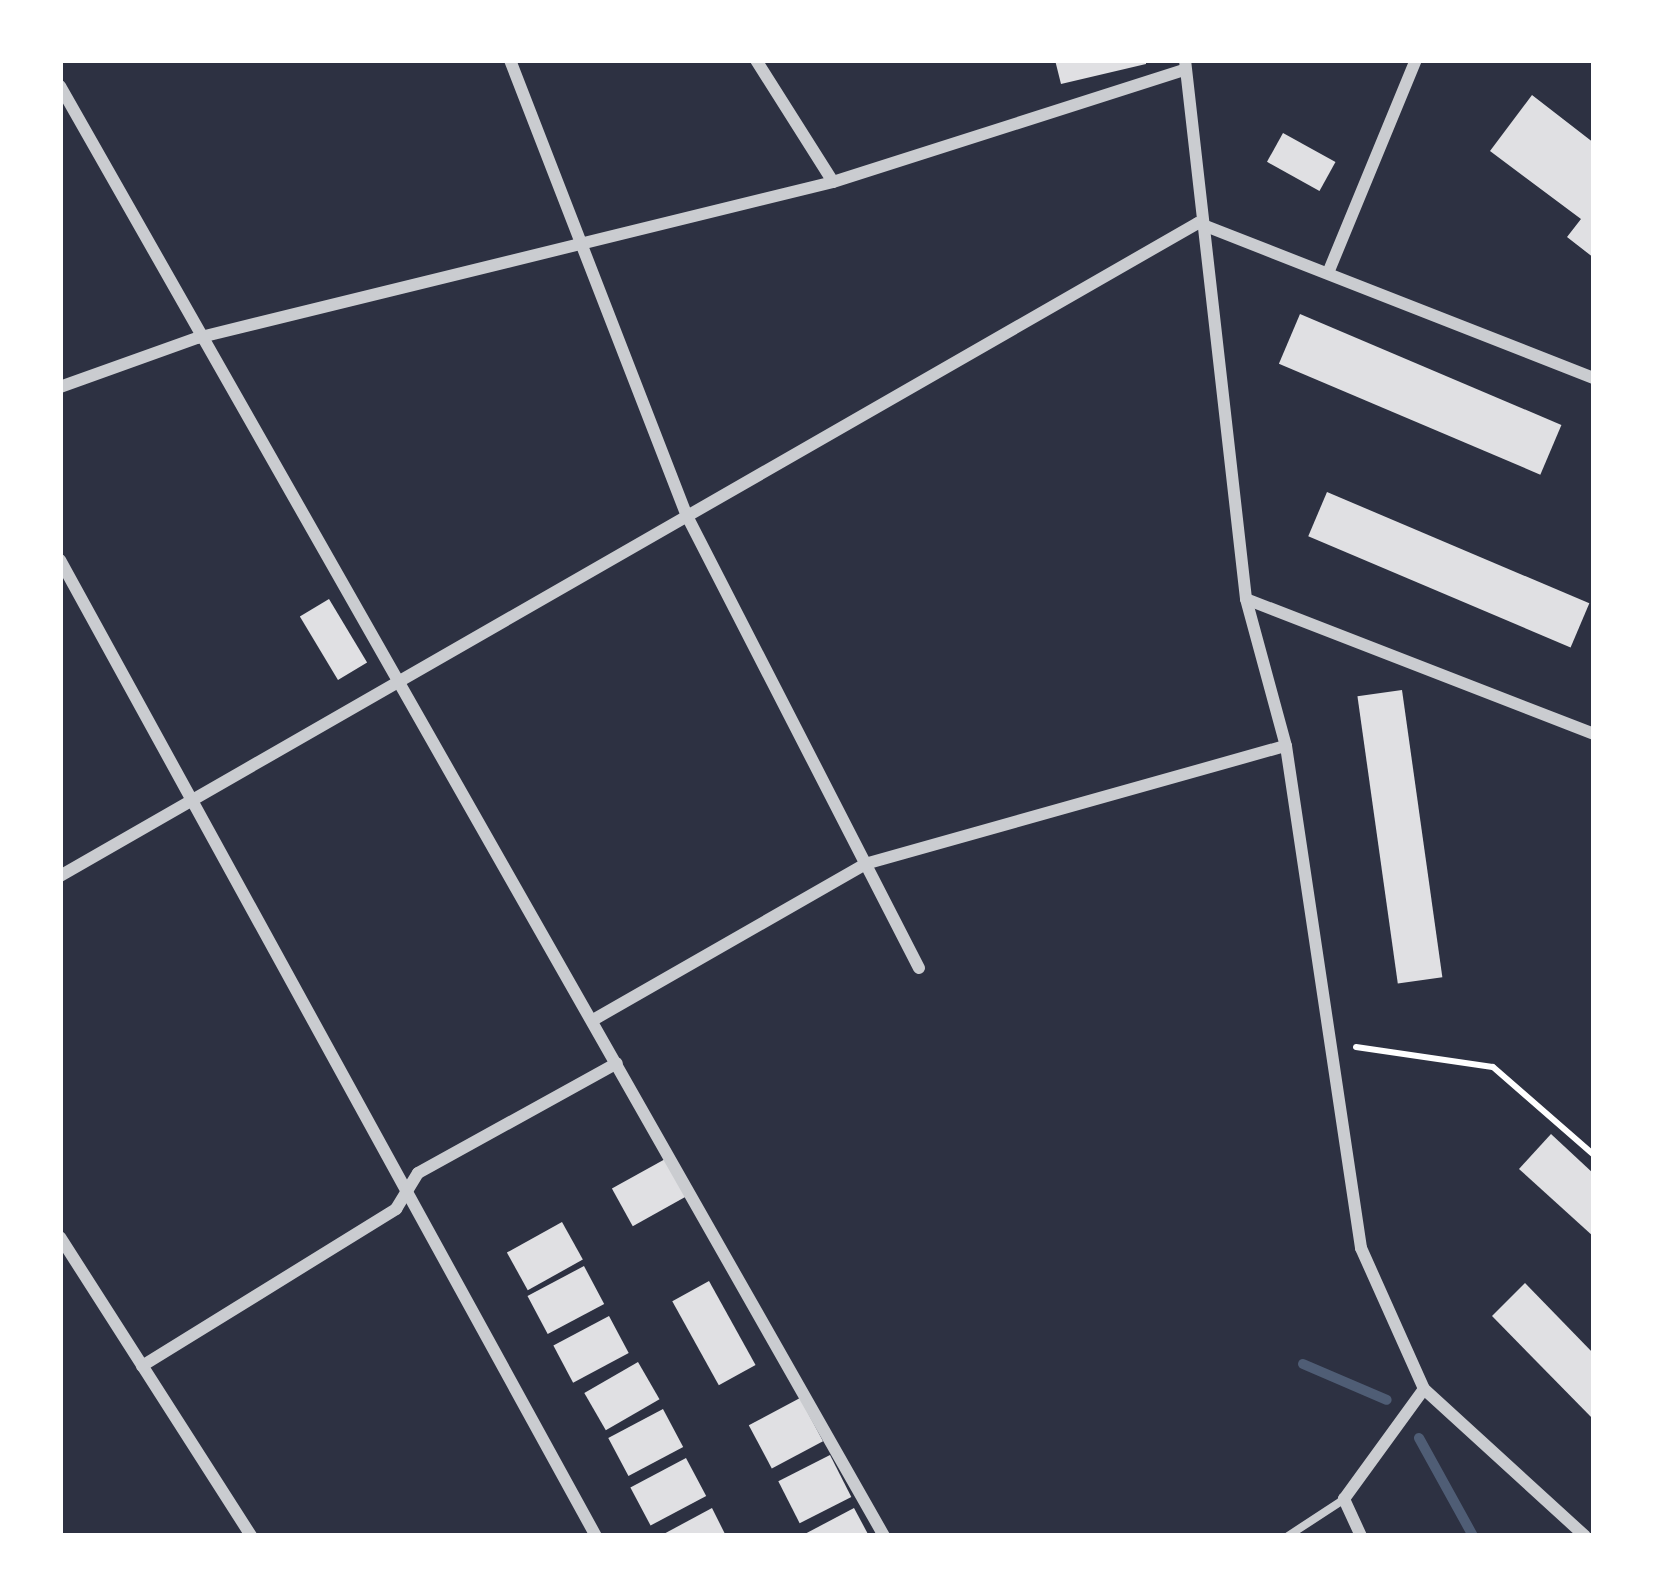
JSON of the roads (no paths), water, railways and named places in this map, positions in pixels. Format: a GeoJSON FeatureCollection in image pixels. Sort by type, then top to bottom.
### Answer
{"type":"FeatureCollection","features":[{"type":"Feature","properties":{"kind":"street"},"geometry":{"type":"LineString","coordinates":[[510,60],[687,516],[919,968]]}},
{"type":"Feature","properties":{"kind":"street"},"geometry":{"type":"LineString","coordinates":[[756,60],[833,182]]}},
{"type":"Feature","properties":{"kind":"street"},"geometry":{"type":"LineString","coordinates":[[1328,274],[1416,60]]}},
{"type":"Feature","properties":{"kind":"street"},"geometry":{"type":"LineString","coordinates":[[60,387],[196,338],[833,182],[1185,65],[1198,223],[1246,599],[1286,746],[1361,1248],[1424,1389],[1585,1536]]}},
{"type":"Feature","properties":{"kind":"street"},"geometry":{"type":"LineString","coordinates":[[60,86],[196,338],[593,1020],[884,1536]]}},
{"type":"Feature","properties":{"kind":"street"},"geometry":{"type":"LineString","coordinates":[[1198,223],[1594,378]]}},
{"type":"Feature","properties":{"kind":"street"},"geometry":{"type":"LineString","coordinates":[[60,876],[1198,223]]}},
{"type":"Feature","properties":{"kind":"street"},"geometry":{"type":"LineString","coordinates":[[60,560],[196,798],[596,1536]]}},
{"type":"Feature","properties":{"kind":"street"},"geometry":{"type":"LineString","coordinates":[[1246,599],[1594,734]]}},
{"type":"Feature","properties":{"kind":"street"},"geometry":{"type":"LineString","coordinates":[[593,1020],[865,864],[1286,746]]}},
{"type":"Feature","properties":{"kind":"street"},"geometry":{"type":"LineString","coordinates":[[142,1366],[396,1209],[418,1173],[617,1063]]}},
{"type":"Feature","properties":{"kind":"street"},"geometry":{"type":"LineString","coordinates":[[60,1237],[251,1536]]}},
{"type":"Feature","properties":{"kind":"street"},"geometry":{"type":"LineString","coordinates":[[1361,1536],[1344,1499],[1424,1389]]}},
{"type":"Feature","properties":{"kind":"lane"},"geometry":{"type":"LineString","coordinates":[[1288,1536],[1344,1499]]}},
{"type":"Feature","properties":{"kind":"waterway"},"geometry":{"type":"LineString","coordinates":[[1303,1364],[1387,1400]]}},
{"type":"Feature","properties":{"kind":"waterway"},"geometry":{"type":"LineString","coordinates":[[1419,1438],[1473,1536]]}}]}
